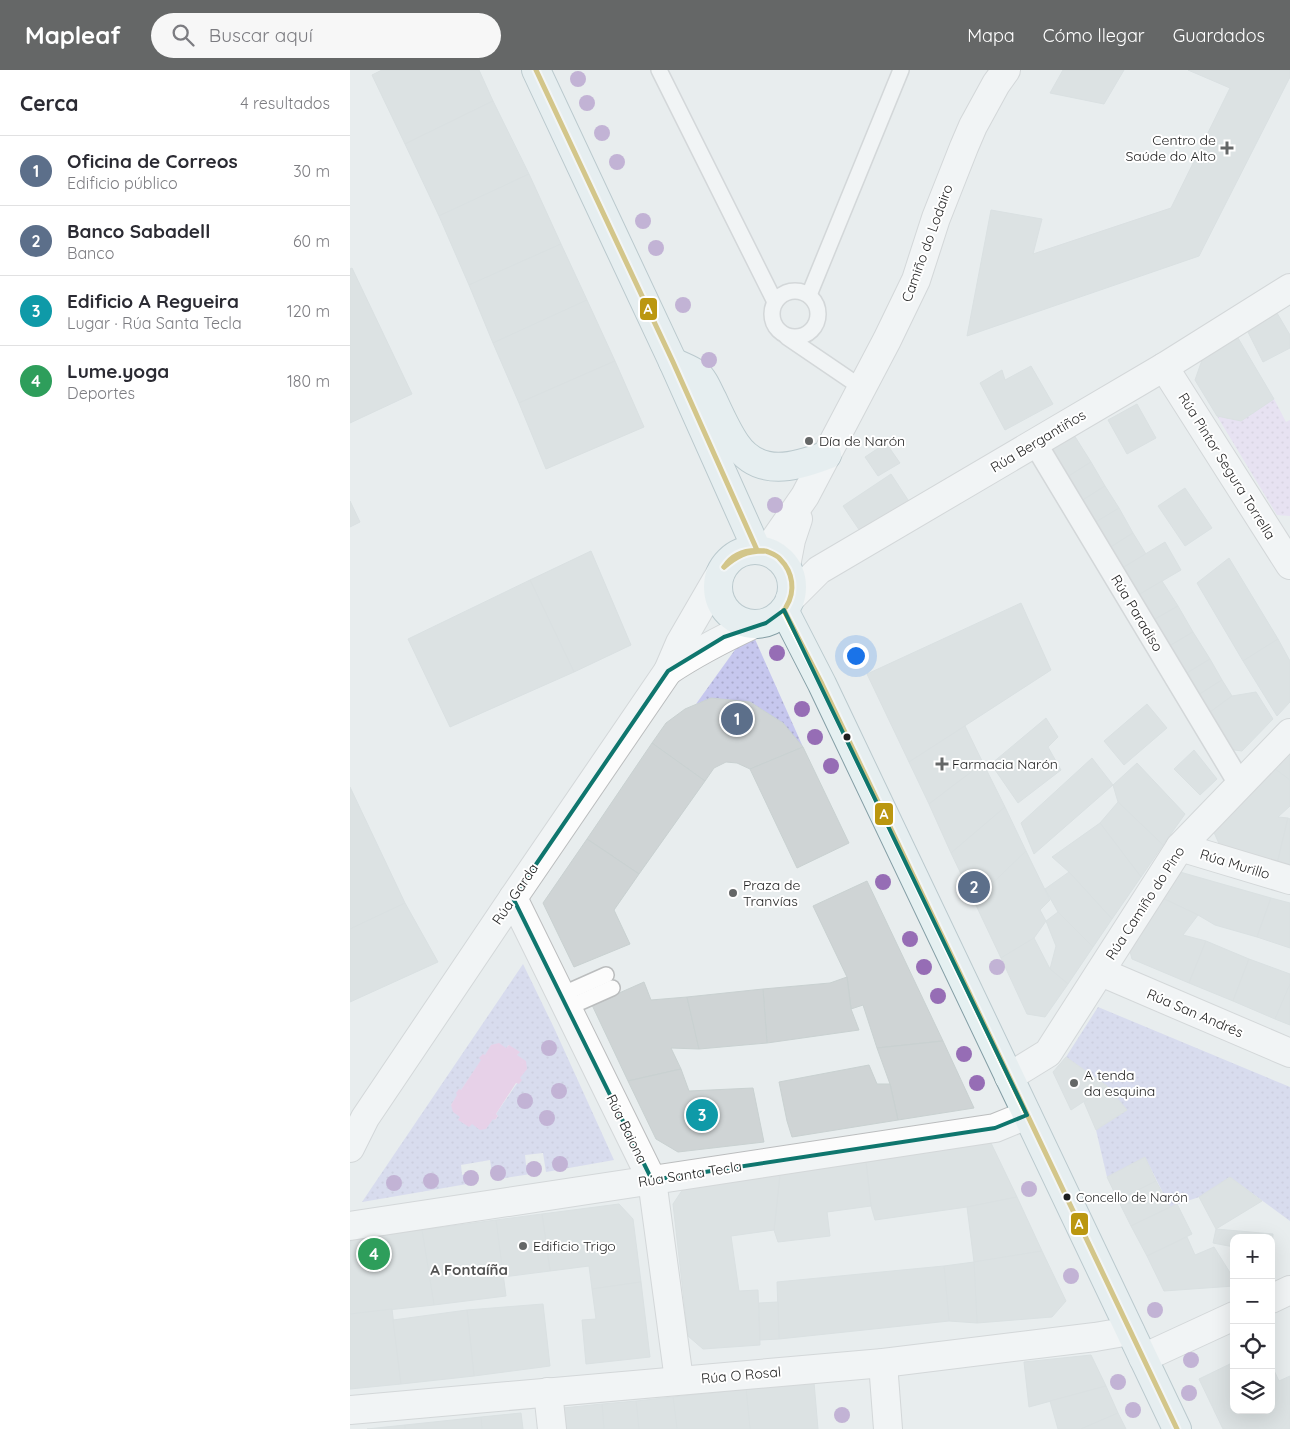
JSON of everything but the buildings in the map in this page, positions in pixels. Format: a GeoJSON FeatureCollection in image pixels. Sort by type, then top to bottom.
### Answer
{"type":"FeatureCollection","features":[{"type":"Feature","properties":{"kind":"main road"},"geometry":{"type":"LineString","coordinates":[[536,70],[673,362],[770,556],[791,577],[792,588],[787,605],[776,618],[766,623],[754,624],[732,617],[724,608],[719,598],[720,574],[725,564],[734,556],[745,551],[770,556]]}},
{"type":"Feature","properties":{"kind":"main road"},"geometry":{"type":"LineString","coordinates":[[673,362],[699,374],[736,445],[746,456],[769,466],[780,467],[805,464],[827,454]]}},
{"type":"Feature","properties":{"kind":"main road"},"geometry":{"type":"LineString","coordinates":[[787,605],[822,684],[1177,1429]]}},
{"type":"Feature","properties":{"kind":"street","name":"Camiño do Lodairo"},"geometry":{"type":"LineString","coordinates":[[770,556],[805,496],[891,332],[916,280],[945,193],[973,126],[1006,70]]}},
{"type":"Feature","properties":{"kind":"street","name":"Rúa Bergantiños"},"geometry":{"type":"LineString","coordinates":[[787,605],[819,570],[1164,367],[1290,288]]}},
{"type":"Feature","properties":{"kind":"street","name":"Rúa Pintor Segura Torrella"},"geometry":{"type":"LineString","coordinates":[[1164,367],[1290,565]]}},
{"type":"Feature","properties":{"kind":"street","name":"Rúa Paradiso"},"geometry":{"type":"LineString","coordinates":[[1035,442],[1240,784]]}},
{"type":"Feature","properties":{"kind":"street","name":"Rúa Garda"},"geometry":{"type":"LineString","coordinates":[[350,1148],[358,1124],[668,672],[680,643],[720,574]]}},
{"type":"Feature","properties":{"kind":"street","name":"Rúa Garda"},"geometry":{"type":"LineString","coordinates":[[668,672],[691,656],[754,624]]}},
{"type":"Feature","properties":{"kind":"street","name":"Rúa Camiño do Pino"},"geometry":{"type":"LineString","coordinates":[[1009,1077],[1048,1053],[1180,847],[1290,733]]}},
{"type":"Feature","properties":{"kind":"street","name":"Rúa Murillo"},"geometry":{"type":"LineString","coordinates":[[1180,847],[1290,880]]}},
{"type":"Feature","properties":{"kind":"street","name":"Rúa Baiona"},"geometry":{"type":"LineString","coordinates":[[512,898],[652,1180],[679,1380]]}},
{"type":"Feature","properties":{"kind":"street","name":"Rúa San Andrés"},"geometry":{"type":"LineString","coordinates":[[1101,972],[1290,1053]]}},
{"type":"Feature","properties":{"kind":"street","name":"Rúa Santa Tecla"},"geometry":{"type":"LineString","coordinates":[[350,1226],[995,1128],[1027,1115]]}},
{"type":"Feature","properties":{"kind":"street"},"geometry":{"type":"LineString","coordinates":[[1275,1297],[1290,1290]]}},
{"type":"Feature","properties":{"kind":"street"},"geometry":{"type":"LineString","coordinates":[[1143,1358],[1230,1318]]}},
{"type":"Feature","properties":{"kind":"street","name":"Rúa O Rosal"},"geometry":{"type":"LineString","coordinates":[[350,1410],[883,1363],[1130,1331]]}},
{"type":"Feature","properties":{"kind":"street"},"geometry":{"type":"LineString","coordinates":[[883,1363],[888,1429]]}},
{"type":"Feature","properties":{"kind":"street"},"geometry":{"type":"LineString","coordinates":[[548,1392],[552,1429]]}},
{"type":"Feature","properties":{"kind":"lane"},"geometry":{"type":"LineString","coordinates":[[660,70],[775,302]]}},
{"type":"Feature","properties":{"kind":"lane"},"geometry":{"type":"LineString","coordinates":[[809,295],[901,70]]}},
{"type":"Feature","properties":{"kind":"lane"},"geometry":{"type":"LineString","coordinates":[[785,336],[800,337],[813,329],[819,315],[818,307],[809,295],[794,290],[780,296],[775,302],[772,318],[779,331],[785,336],[820,361],[862,388]]}},
{"type":"Feature","properties":{"kind":"lane"},"geometry":{"type":"LineString","coordinates":[[813,329],[820,361]]}},
{"type":"Feature","properties":{"kind":"lane"},"geometry":{"type":"LineString","coordinates":[[564,1001],[609,982]]}},
{"type":"Feature","properties":{"kind":"highlighted area"},"geometry":{"type":"Polygon","coordinates":[[[784,610],[1027,1115],[995,1128],[652,1180],[513,898],[668,671],[724,637],[766,623],[784,610]]]}},
{"type":"Feature","properties":{"kind":"shaded area"},"geometry":{"type":"Polygon","coordinates":[[[1274,399],[1286,422],[1290,420],[1290,516],[1277,515],[1217,416],[1241,421],[1274,399]]]}},
{"type":"Feature","properties":{"kind":"shaded area"},"geometry":{"type":"Polygon","coordinates":[[[754,637],[803,747],[783,723],[750,702],[711,698],[696,704],[742,640],[754,637]]]}},
{"type":"Feature","properties":{"kind":"shaded area"},"geometry":{"type":"Polygon","coordinates":[[[523,964],[614,1160],[546,1172],[543,1153],[525,1155],[526,1165],[536,1163],[537,1173],[493,1180],[490,1160],[461,1165],[462,1175],[472,1173],[473,1183],[362,1202],[523,964]],[[508,1045],[507,1048],[485,1055],[451,1105],[471,1124],[493,1118],[495,1120],[498,1116],[496,1114],[520,1079],[517,1055],[519,1052],[508,1045]]]}},
{"type":"Feature","properties":{"kind":"shaded area"},"geometry":{"type":"Polygon","coordinates":[[[1098,1007],[1290,1087],[1290,1221],[1230,1177],[1199,1197],[1170,1207],[1145,1157],[1107,1177],[1096,1130],[1127,1110],[1107,1086],[1066,1057],[1098,1007]]]}},
{"type":"Feature","properties":{"kind":"shaded area"},"geometry":{"type":"Polygon","coordinates":[[[499,1043],[506,1048],[509,1045],[520,1052],[517,1055],[526,1061],[527,1069],[520,1078],[522,1080],[519,1084],[516,1083],[496,1114],[498,1116],[495,1120],[493,1119],[486,1129],[480,1130],[472,1124],[469,1127],[458,1120],[460,1117],[453,1112],[451,1105],[457,1095],[456,1093],[459,1089],[461,1090],[481,1060],[479,1058],[483,1054],[485,1055],[491,1045],[499,1043]]]}},
{"type":"Feature","properties":{"kind":"transit line","name":"A"},"geometry":{"type":"LineString","coordinates":[[536,70],[673,362],[757,550]]}},
{"type":"Feature","properties":{"kind":"transit line","name":"A"},"geometry":{"type":"LineString","coordinates":[[724,567],[736,555],[746,551],[764,551]]}},
{"type":"Feature","properties":{"kind":"transit line","name":"A"},"geometry":{"type":"LineString","coordinates":[[724,567],[742,555],[764,551]]}},
{"type":"Feature","properties":{"kind":"transit line","name":"A"},"geometry":{"type":"LineString","coordinates":[[766,551],[779,558],[788,570],[792,588],[786,607]]}},
{"type":"Feature","properties":{"kind":"transit line","name":"A"},"geometry":{"type":"LineString","coordinates":[[784,610],[822,684],[1177,1429]]}},
{"type":"Feature","properties":{"kind":"place","name":"Centro de Saúde do Alto"},"geometry":{"type":"Point","coordinates":[1227,148]}},
{"type":"Feature","properties":{"kind":"place","name":"Día de Narón"},"geometry":{"type":"Point","coordinates":[809,441]}},
{"type":"Feature","properties":{"kind":"place","name":"Oficina de Correos"},"geometry":{"type":"Point","coordinates":[737,719]}},
{"type":"Feature","properties":{"kind":"place","name":"Farmacia Narón"},"geometry":{"type":"Point","coordinates":[942,764]}},
{"type":"Feature","properties":{"kind":"place","name":"Banco Sabadell"},"geometry":{"type":"Point","coordinates":[974,887]}},
{"type":"Feature","properties":{"kind":"place","name":"Praza de Tranvías"},"geometry":{"type":"Point","coordinates":[733,893]}},
{"type":"Feature","properties":{"kind":"place","name":"A tenda da esquina"},"geometry":{"type":"Point","coordinates":[1074,1083]}},
{"type":"Feature","properties":{"kind":"place","name":"Edificio A Regueira"},"geometry":{"type":"Point","coordinates":[702,1115]}},
{"type":"Feature","properties":{"kind":"place","name":"Concello de Narón"},"geometry":{"type":"Point","coordinates":[1067,1197]}},
{"type":"Feature","properties":{"kind":"place","name":"Edificio Trigo"},"geometry":{"type":"Point","coordinates":[523,1246]}},
{"type":"Feature","properties":{"kind":"place","name":"Lume.yoga"},"geometry":{"type":"Point","coordinates":[374,1254]}},
{"type":"Feature","properties":{"kind":"district","name":"A Fontaíña"},"geometry":{"type":"Point","coordinates":[469,1269]}}]}
